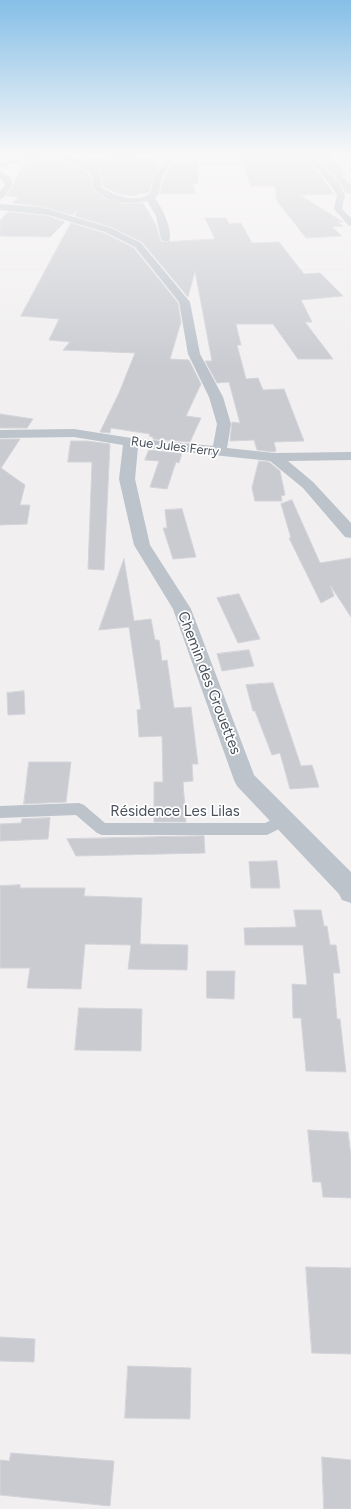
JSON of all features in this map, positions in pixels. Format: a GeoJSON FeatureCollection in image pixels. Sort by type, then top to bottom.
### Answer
{"type":"FeatureCollection","features":[{"type":"Feature","properties":{"kind":"street"},"geometry":{"type":"LineString","coordinates":[[93,225],[108,230],[138,245],[184,302],[194,354],[216,397],[224,424],[219,452]]}},
{"type":"Feature","properties":{"kind":"street"},"geometry":{"type":"LineString","coordinates":[[162,225],[166,239]]}},
{"type":"Feature","properties":{"kind":"street","name":"Rue Jules Ferry"},"geometry":{"type":"LineString","coordinates":[[0,434],[74,433],[131,442],[274,457],[351,456]]}},
{"type":"Feature","properties":{"kind":"street","name":"Chemin des Grouettes"},"geometry":{"type":"LineString","coordinates":[[131,442],[127,479],[142,545],[182,609],[245,780],[350,888],[351,892]]}},
{"type":"Feature","properties":{"kind":"street"},"geometry":{"type":"LineString","coordinates":[[274,457],[308,485],[351,533]]}},
{"type":"Feature","properties":{"kind":"lane","name":"Résidence Les Lilas"},"geometry":{"type":"LineString","coordinates":[[0,812],[79,809],[102,829],[267,829],[284,820]]}},
{"type":"Feature","properties":{"kind":"building"},"geometry":{"type":"Polygon","coordinates":[[[0,225],[62,225],[50,237],[0,236],[0,225]]]}},
{"type":"Feature","properties":{"kind":"building"},"geometry":{"type":"Polygon","coordinates":[[[70,225],[79,225],[104,233],[134,248],[178,303],[181,322],[170,359],[189,360],[201,384],[186,416],[201,418],[190,442],[153,439],[153,437],[149,436],[150,434],[111,428],[110,433],[100,432],[119,393],[135,353],[63,350],[70,342],[49,340],[59,319],[21,316],[70,225]]]}},
{"type":"Feature","properties":{"kind":"building"},"geometry":{"type":"Polygon","coordinates":[[[106,225],[156,225],[162,242],[215,239],[209,225],[242,225],[252,243],[279,242],[304,274],[320,273],[343,296],[301,300],[312,322],[305,322],[333,359],[298,359],[273,324],[236,324],[241,345],[237,345],[246,379],[258,378],[263,390],[284,389],[304,441],[274,442],[276,451],[274,452],[257,450],[254,440],[230,441],[232,422],[240,423],[229,382],[217,383],[205,361],[212,361],[195,271],[188,297],[142,242],[106,225]]]}},
{"type":"Feature","properties":{"kind":"building"},"geometry":{"type":"Polygon","coordinates":[[[296,225],[343,226],[332,227],[342,236],[306,238],[296,225]]]}},
{"type":"Feature","properties":{"kind":"building"},"geometry":{"type":"Polygon","coordinates":[[[0,414],[33,419],[27,428],[0,428],[0,414]]]}},
{"type":"Feature","properties":{"kind":"building"},"geometry":{"type":"Polygon","coordinates":[[[0,439],[20,439],[1,468],[25,485],[20,505],[30,505],[27,524],[0,525],[0,439]]]}},
{"type":"Feature","properties":{"kind":"building"},"geometry":{"type":"Polygon","coordinates":[[[71,441],[87,441],[110,444],[104,570],[88,569],[92,462],[68,462],[71,441]]]}},
{"type":"Feature","properties":{"kind":"building"},"geometry":{"type":"Polygon","coordinates":[[[149,450],[182,453],[179,463],[176,462],[167,489],[150,487],[159,461],[145,460],[149,450]]]}},
{"type":"Feature","properties":{"kind":"building"},"geometry":{"type":"Polygon","coordinates":[[[259,461],[269,462],[280,471],[285,495],[281,496],[282,501],[255,501],[252,488],[259,461]]]}},
{"type":"Feature","properties":{"kind":"building"},"geometry":{"type":"Polygon","coordinates":[[[292,500],[320,563],[351,558],[351,617],[330,585],[334,596],[321,603],[289,538],[291,538],[281,504],[292,500]]]}},
{"type":"Feature","properties":{"kind":"building"},"geometry":{"type":"Polygon","coordinates":[[[182,509],[196,557],[173,559],[163,528],[167,528],[165,510],[182,509]]]}},
{"type":"Feature","properties":{"kind":"building"},"geometry":{"type":"Polygon","coordinates":[[[124,559],[134,621],[151,619],[155,640],[159,640],[162,661],[167,660],[174,708],[191,707],[198,764],[192,764],[193,781],[183,782],[186,822],[154,822],[154,782],[163,782],[162,736],[139,737],[137,710],[141,709],[129,627],[99,630],[124,559]]]}},
{"type":"Feature","properties":{"kind":"building"},"geometry":{"type":"Polygon","coordinates":[[[239,594],[260,639],[238,643],[217,598],[239,594]]]}},
{"type":"Feature","properties":{"kind":"building"},"geometry":{"type":"Polygon","coordinates":[[[249,650],[254,666],[222,671],[217,654],[249,650]]]}},
{"type":"Feature","properties":{"kind":"building"},"geometry":{"type":"Polygon","coordinates":[[[273,683],[301,766],[312,765],[319,787],[290,789],[280,753],[272,755],[255,711],[253,711],[246,685],[273,683]]]}},
{"type":"Feature","properties":{"kind":"building"},"geometry":{"type":"Polygon","coordinates":[[[24,691],[25,714],[8,715],[7,693],[24,691]]]}},
{"type":"Feature","properties":{"kind":"building"},"geometry":{"type":"Polygon","coordinates":[[[29,762],[71,762],[66,802],[24,804],[29,762]]]}},
{"type":"Feature","properties":{"kind":"building"},"geometry":{"type":"Polygon","coordinates":[[[50,818],[48,839],[0,841],[0,824],[21,823],[22,819],[50,818]]]}},
{"type":"Feature","properties":{"kind":"building"},"geometry":{"type":"Polygon","coordinates":[[[204,836],[205,853],[76,856],[67,839],[204,836]]]}},
{"type":"Feature","properties":{"kind":"building"},"geometry":{"type":"Polygon","coordinates":[[[277,861],[280,888],[251,888],[249,862],[277,861]]]}},
{"type":"Feature","properties":{"kind":"building"},"geometry":{"type":"Polygon","coordinates":[[[20,885],[20,888],[85,888],[84,896],[142,898],[140,944],[188,945],[187,970],[128,969],[131,945],[85,944],[81,989],[27,988],[30,968],[0,968],[0,886],[20,885]]]}},
{"type":"Feature","properties":{"kind":"building"},"geometry":{"type":"Polygon","coordinates":[[[294,910],[321,910],[324,926],[327,926],[330,945],[336,945],[340,973],[333,973],[337,1019],[340,1019],[346,1072],[306,1071],[301,1018],[293,1018],[292,984],[307,985],[303,945],[245,945],[244,928],[296,927],[294,910]]]}},
{"type":"Feature","properties":{"kind":"building"},"geometry":{"type":"Polygon","coordinates":[[[207,971],[235,971],[234,999],[207,998],[207,971]]]}},
{"type":"Feature","properties":{"kind":"building"},"geometry":{"type":"Polygon","coordinates":[[[79,1008],[142,1009],[141,1051],[75,1050],[79,1008]]]}},
{"type":"Feature","properties":{"kind":"building"},"geometry":{"type":"Polygon","coordinates":[[[308,1130],[348,1132],[351,1156],[351,1198],[323,1197],[321,1182],[313,1182],[308,1130]]]}},
{"type":"Feature","properties":{"kind":"building"},"geometry":{"type":"Polygon","coordinates":[[[306,1267],[351,1268],[351,1354],[312,1353],[306,1267]]]}},
{"type":"Feature","properties":{"kind":"building"},"geometry":{"type":"Polygon","coordinates":[[[0,1337],[35,1339],[34,1362],[0,1361],[0,1337]]]}},
{"type":"Feature","properties":{"kind":"building"},"geometry":{"type":"Polygon","coordinates":[[[128,1366],[191,1368],[190,1419],[125,1418],[128,1366]]]}},
{"type":"Feature","properties":{"kind":"building"},"geometry":{"type":"Polygon","coordinates":[[[11,1453],[114,1461],[110,1506],[0,1495],[0,1460],[9,1461],[11,1453]]]}},
{"type":"Feature","properties":{"kind":"building"},"geometry":{"type":"Polygon","coordinates":[[[322,1457],[351,1460],[351,1509],[324,1509],[322,1457]]]}}]}
